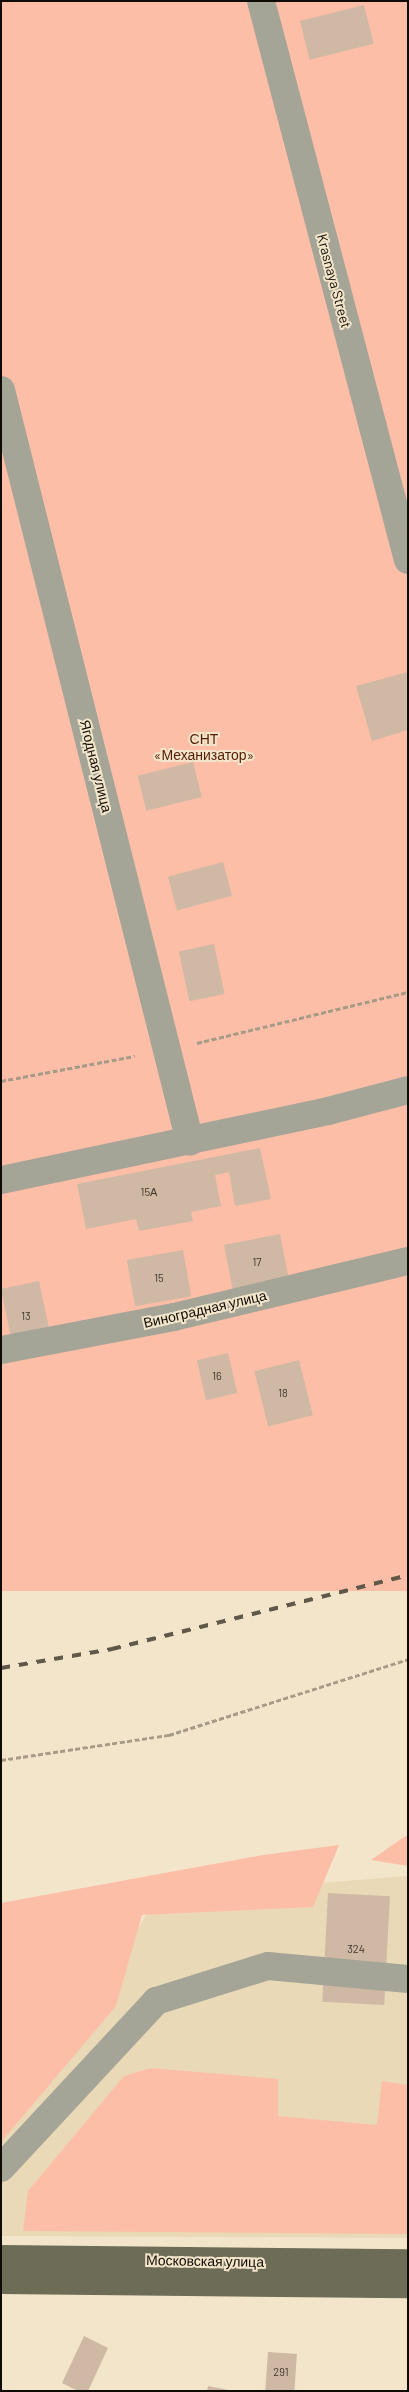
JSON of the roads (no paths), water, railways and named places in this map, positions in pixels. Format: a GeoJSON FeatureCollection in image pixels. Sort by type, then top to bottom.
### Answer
{"type":"FeatureCollection","features":[{"type":"Feature","properties":{"kind":"main road","name":"Московская улица"},"geometry":{"type":"LineString","coordinates":[[1,2259],[408,2263]]}},
{"type":"Feature","properties":{"kind":"main road","name":"Московская улица"},"geometry":{"type":"LineString","coordinates":[[1,2280],[408,2284]]}},
{"type":"Feature","properties":{"kind":"street","name":"Krasnaya Street"},"geometry":{"type":"LineString","coordinates":[[261,1],[408,560]]}},
{"type":"Feature","properties":{"kind":"street","name":"Ягодная улица"},"geometry":{"type":"LineString","coordinates":[[1,390],[190,1142]]}},
{"type":"Feature","properties":{"kind":"street"},"geometry":{"type":"LineString","coordinates":[[1,1180],[190,1142],[408,1090]]}},
{"type":"Feature","properties":{"kind":"street","name":"Виноградная улица"},"geometry":{"type":"LineString","coordinates":[[1,1350],[174,1317],[408,1261]]}},
{"type":"Feature","properties":{"kind":"street"},"geometry":{"type":"LineString","coordinates":[[1,2168],[156,2001],[268,1966],[408,1979]]}},
{"type":"Feature","properties":{"kind":"railway"},"geometry":{"type":"LineString","coordinates":[[1,1668],[112,1649],[408,1575]]}},
{"type":"Feature","properties":{"kind":"park label","name":"СНТ «Механизатор»"},"geometry":{"type":"Point","coordinates":[204,748]}}]}
